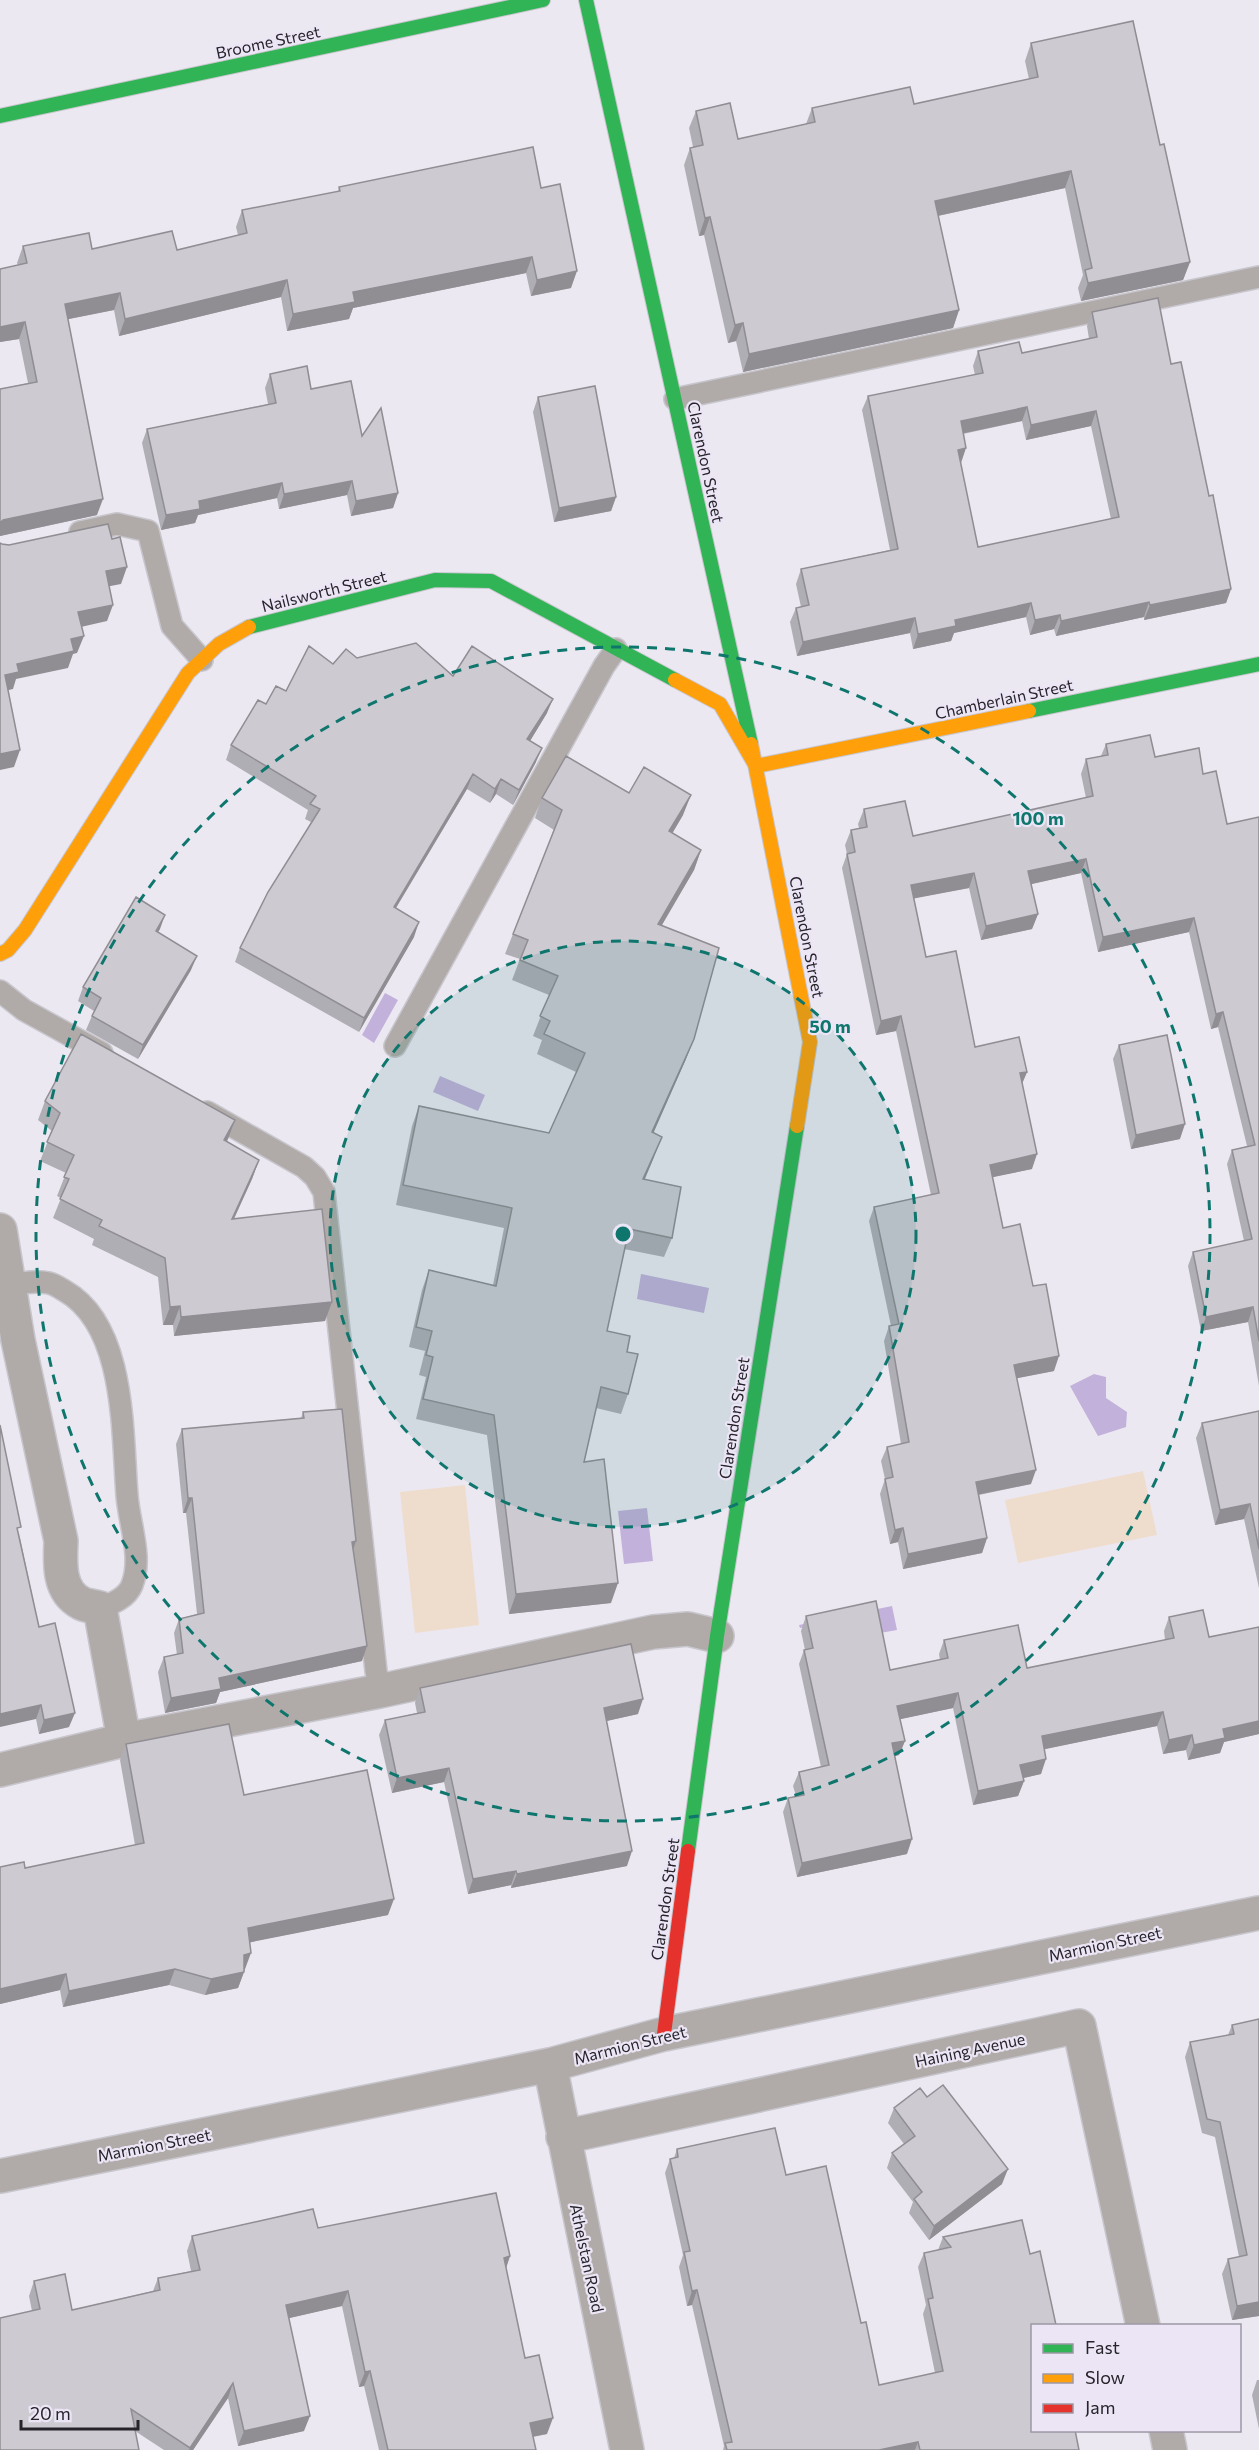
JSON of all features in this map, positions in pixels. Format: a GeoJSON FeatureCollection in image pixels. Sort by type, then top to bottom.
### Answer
{"type":"FeatureCollection","features":[{"type":"Feature","properties":{"kind":"street","name":"Broome Street"},"geometry":{"type":"LineString","coordinates":[[0,116],[503,4],[543,0]]}},
{"type":"Feature","properties":{"kind":"street","name":"Clarendon Street"},"geometry":{"type":"LineString","coordinates":[[586,0],[756,766],[810,1042],[717,1636],[664,2034]]}},
{"type":"Feature","properties":{"kind":"street","name":"Nailsworth Street"},"geometry":{"type":"LineString","coordinates":[[0,954],[8,950],[25,930],[188,673],[219,644],[253,626],[435,580],[491,581],[720,704],[756,766]]}},
{"type":"Feature","properties":{"kind":"street","name":"Chamberlain Street"},"geometry":{"type":"LineString","coordinates":[[756,766],[1259,664]]}},
{"type":"Feature","properties":{"kind":"street"},"geometry":{"type":"LineString","coordinates":[[0,1230],[8,1285],[61,1541],[60,1565],[63,1586],[81,1603],[100,1608],[124,1740]]}},
{"type":"Feature","properties":{"kind":"street"},"geometry":{"type":"LineString","coordinates":[[0,1770],[124,1740],[380,1690],[653,1632],[688,1629],[717,1636]]}},
{"type":"Feature","properties":{"kind":"street","name":"Marmion Street"},"geometry":{"type":"LineString","coordinates":[[0,2176],[550,2066],[664,2034],[1259,1913]]}},
{"type":"Feature","properties":{"kind":"street","name":"Haining Avenue"},"geometry":{"type":"LineString","coordinates":[[563,2137],[1079,2026],[1143,2324]]}},
{"type":"Feature","properties":{"kind":"street","name":"Athelstan Road"},"geometry":{"type":"LineString","coordinates":[[550,2066],[627,2450]]}},
{"type":"Feature","properties":{"kind":"street"},"geometry":{"type":"LineString","coordinates":[[1166,2432],[1170,2450]]}},
{"type":"Feature","properties":{"kind":"lane"},"geometry":{"type":"LineString","coordinates":[[675,399],[1259,277]]}},
{"type":"Feature","properties":{"kind":"lane"},"geometry":{"type":"LineString","coordinates":[[59,537],[117,524],[148,531],[172,626],[202,660]]}},
{"type":"Feature","properties":{"kind":"lane"},"geometry":{"type":"LineString","coordinates":[[394,1046],[604,666],[616,649]]}},
{"type":"Feature","properties":{"kind":"lane"},"geometry":{"type":"LineString","coordinates":[[0,991],[24,1010],[118,1062]]}},
{"type":"Feature","properties":{"kind":"lane"},"geometry":{"type":"LineString","coordinates":[[190,1103],[304,1167],[324,1192],[374,1659],[380,1690]]}},
{"type":"Feature","properties":{"kind":"lane"},"geometry":{"type":"LineString","coordinates":[[8,1285],[34,1281],[51,1283],[79,1299],[100,1327],[114,1363],[128,1508],[137,1564],[132,1587],[116,1602],[100,1608]]}},
{"type":"Feature","properties":{"kind":"shaded area"},"geometry":{"type":"Polygon","coordinates":[[[385,993],[398,1000],[374,1043],[362,1035],[385,993]]]}},
{"type":"Feature","properties":{"kind":"shaded area"},"geometry":{"type":"Polygon","coordinates":[[[440,1076],[485,1095],[478,1111],[433,1092],[440,1076]]]}},
{"type":"Feature","properties":{"kind":"shaded area"},"geometry":{"type":"Polygon","coordinates":[[[641,1274],[709,1288],[704,1313],[637,1299],[641,1274]]]}},
{"type":"Feature","properties":{"kind":"shaded area"},"geometry":{"type":"Polygon","coordinates":[[[1094,1374],[1106,1377],[1106,1398],[1127,1412],[1126,1427],[1098,1436],[1070,1386],[1094,1374]]]}},
{"type":"Feature","properties":{"kind":"shaded area"},"geometry":{"type":"Polygon","coordinates":[[[1143,1471],[1157,1535],[1018,1563],[1005,1500],[1143,1471]]]}},
{"type":"Feature","properties":{"kind":"shaded area"},"geometry":{"type":"Polygon","coordinates":[[[465,1485],[479,1625],[415,1633],[400,1492],[465,1485]]]}},
{"type":"Feature","properties":{"kind":"shaded area"},"geometry":{"type":"Polygon","coordinates":[[[647,1508],[653,1561],[624,1564],[618,1511],[647,1508]]]}},
{"type":"Feature","properties":{"kind":"shaded area"},"geometry":{"type":"Polygon","coordinates":[[[892,1606],[897,1630],[880,1633],[876,1613],[800,1628],[799,1625],[892,1606]]]}},
{"type":"Feature","properties":{"kind":"building"},"geometry":{"type":"Polygon","coordinates":[[[1133,21],[1160,145],[1164,144],[1190,262],[1088,283],[1085,270],[1092,268],[1071,171],[935,201],[959,310],[749,354],[743,323],[735,325],[710,217],[705,218],[690,148],[703,145],[696,111],[730,103],[738,139],[815,122],[812,108],[910,87],[914,104],[1038,77],[1031,43],[1133,21]]]}},
{"type":"Feature","properties":{"kind":"building"},"geometry":{"type":"Polygon","coordinates":[[[533,147],[541,188],[560,184],[577,271],[537,280],[532,257],[353,292],[355,302],[293,314],[287,280],[125,319],[120,293],[65,304],[103,499],[3,520],[0,523],[0,389],[37,382],[25,322],[0,327],[0,269],[27,263],[23,246],[89,233],[92,249],[172,231],[177,250],[247,233],[242,210],[340,191],[339,187],[533,147]]]}},
{"type":"Feature","properties":{"kind":"building"},"geometry":{"type":"Polygon","coordinates":[[[1158,298],[1171,364],[1181,362],[1209,496],[1213,495],[1231,589],[1150,605],[1149,602],[1061,621],[1060,615],[1035,620],[1031,603],[955,620],[956,626],[918,634],[915,618],[803,642],[796,608],[809,605],[801,569],[898,549],[868,396],[983,373],[978,351],[1019,342],[1022,353],[1097,337],[1092,312],[1158,298]],[[1027,407],[961,421],[966,448],[958,450],[978,547],[1119,517],[1096,411],[1031,425],[1027,407]]]}},
{"type":"Feature","properties":{"kind":"building"},"geometry":{"type":"Polygon","coordinates":[[[307,366],[311,389],[351,381],[362,436],[381,408],[398,493],[356,501],[352,481],[284,494],[282,483],[199,501],[200,509],[166,515],[147,429],[276,403],[270,374],[307,366]]]}},
{"type":"Feature","properties":{"kind":"building"},"geometry":{"type":"Polygon","coordinates":[[[595,386],[616,497],[559,508],[538,397],[595,386]]]}},
{"type":"Feature","properties":{"kind":"building"},"geometry":{"type":"Polygon","coordinates":[[[108,524],[112,539],[120,537],[127,567],[106,571],[113,605],[78,612],[84,636],[71,639],[74,651],[17,664],[19,672],[5,675],[20,750],[0,754],[0,543],[9,545],[108,524]]]}},
{"type":"Feature","properties":{"kind":"building"},"geometry":{"type":"Polygon","coordinates":[[[416,643],[453,676],[472,646],[553,699],[527,739],[542,748],[519,790],[501,779],[495,789],[473,774],[394,907],[419,922],[364,1018],[240,948],[268,892],[320,809],[310,804],[316,796],[231,745],[258,700],[266,704],[276,686],[286,691],[309,646],[333,664],[346,649],[357,658],[416,643]]]}},
{"type":"Feature","properties":{"kind":"building"},"geometry":{"type":"Polygon","coordinates":[[[1150,735],[1155,757],[1199,748],[1203,774],[1216,771],[1227,824],[1259,817],[1259,1341],[1253,1307],[1206,1317],[1193,1252],[1252,1239],[1232,1150],[1255,1145],[1223,1012],[1216,1014],[1194,918],[1103,937],[1086,859],[1028,871],[1038,914],[986,926],[974,873],[911,885],[926,957],[956,951],[975,1047],[1019,1037],[1027,1072],[1020,1073],[1037,1154],[990,1165],[1003,1228],[1020,1224],[1033,1286],[1046,1284],[1059,1356],[1014,1365],[1036,1470],[976,1482],[987,1538],[908,1554],[903,1528],[895,1530],[885,1479],[893,1477],[887,1447],[909,1442],[889,1326],[899,1324],[874,1207],[939,1193],[901,1016],[881,1021],[847,854],[855,852],[851,830],[867,827],[864,809],[905,801],[913,836],[1093,796],[1086,759],[1108,755],[1106,744],[1150,735]]]}},
{"type":"Feature","properties":{"kind":"building"},"geometry":{"type":"Polygon","coordinates":[[[566,756],[629,793],[644,767],[691,795],[669,831],[701,850],[658,924],[719,948],[694,1039],[652,1132],[662,1137],[643,1179],[681,1187],[672,1238],[629,1229],[607,1331],[630,1336],[627,1352],[638,1354],[628,1394],[601,1387],[584,1462],[604,1459],[618,1583],[516,1594],[494,1415],[423,1399],[433,1357],[426,1355],[432,1331],[416,1327],[429,1270],[496,1286],[512,1208],[403,1185],[419,1106],[549,1133],[585,1053],[544,1034],[550,1021],[540,1016],[558,976],[520,960],[528,940],[513,934],[562,810],[542,798],[566,756]]]}},
{"type":"Feature","properties":{"kind":"building"},"geometry":{"type":"Polygon","coordinates":[[[136,897],[165,915],[156,931],[197,956],[143,1045],[92,1016],[101,998],[83,987],[136,897]]]}},
{"type":"Feature","properties":{"kind":"building"},"geometry":{"type":"Polygon","coordinates":[[[81,1034],[235,1120],[224,1140],[259,1160],[232,1219],[322,1209],[332,1302],[181,1317],[180,1306],[170,1307],[165,1258],[99,1226],[102,1220],[60,1199],[69,1179],[64,1177],[74,1155],[47,1142],[60,1113],[45,1101],[81,1034]]]}},
{"type":"Feature","properties":{"kind":"building"},"geometry":{"type":"Polygon","coordinates":[[[1167,1035],[1185,1124],[1136,1135],[1119,1045],[1167,1035]]]}},
{"type":"Feature","properties":{"kind":"building"},"geometry":{"type":"Polygon","coordinates":[[[342,1409],[356,1541],[352,1542],[367,1646],[219,1678],[221,1689],[171,1698],[164,1657],[183,1653],[179,1619],[204,1613],[192,1498],[188,1498],[182,1429],[304,1418],[303,1412],[342,1409]]]}},
{"type":"Feature","properties":{"kind":"building"},"geometry":{"type":"Polygon","coordinates":[[[1259,1411],[1259,1549],[1250,1504],[1220,1510],[1202,1423],[1259,1411]]]}},
{"type":"Feature","properties":{"kind":"building"},"geometry":{"type":"Polygon","coordinates":[[[0,1425],[21,1527],[17,1528],[39,1627],[55,1623],[75,1713],[44,1720],[41,1705],[0,1714],[0,1425]]]}},
{"type":"Feature","properties":{"kind":"building"},"geometry":{"type":"Polygon","coordinates":[[[876,1601],[890,1670],[948,1658],[944,1640],[1018,1625],[1027,1668],[1174,1638],[1169,1617],[1203,1610],[1209,1637],[1259,1627],[1259,1721],[1223,1729],[1225,1738],[1194,1745],[1192,1735],[1169,1740],[1163,1712],[1042,1736],[1046,1759],[1020,1765],[1024,1781],[978,1791],[958,1693],[897,1706],[905,1741],[892,1743],[912,1839],[802,1863],[788,1798],[804,1795],[799,1772],[829,1765],[804,1650],[813,1648],[806,1616],[876,1601]]]}},
{"type":"Feature","properties":{"kind":"building"},"geometry":{"type":"Polygon","coordinates":[[[631,1644],[643,1699],[604,1708],[632,1851],[517,1874],[516,1871],[473,1879],[449,1768],[397,1778],[385,1720],[425,1712],[420,1688],[631,1644]]]}},
{"type":"Feature","properties":{"kind":"building"},"geometry":{"type":"Polygon","coordinates":[[[229,1724],[244,1795],[367,1770],[394,1899],[248,1928],[251,1953],[244,1955],[244,1972],[211,1979],[175,1969],[69,1991],[66,1974],[0,1989],[0,1867],[24,1862],[25,1868],[144,1843],[126,1744],[229,1724]]]}},
{"type":"Feature","properties":{"kind":"building"},"geometry":{"type":"Polygon","coordinates":[[[1259,2019],[1259,2302],[1237,2306],[1228,2259],[1247,2255],[1220,2122],[1207,2119],[1190,2042],[1234,2034],[1232,2025],[1259,2019]]]}},
{"type":"Feature","properties":{"kind":"building"},"geometry":{"type":"Polygon","coordinates":[[[943,2085],[1008,2169],[934,2226],[914,2199],[922,2192],[892,2153],[915,2136],[894,2108],[920,2088],[927,2097],[943,2085]]]}},
{"type":"Feature","properties":{"kind":"building"},"geometry":{"type":"Polygon","coordinates":[[[775,2128],[786,2175],[826,2166],[861,2323],[866,2322],[879,2385],[943,2371],[928,2299],[933,2298],[924,2253],[951,2247],[943,2237],[1022,2220],[1030,2254],[1040,2251],[1056,2324],[1031,2324],[1031,2432],[1075,2432],[1079,2450],[920,2450],[918,2442],[879,2450],[727,2450],[725,2443],[732,2442],[697,2290],[692,2291],[684,2252],[690,2251],[670,2159],[678,2157],[677,2149],[775,2128]]]}},
{"type":"Feature","properties":{"kind":"building"},"geometry":{"type":"Polygon","coordinates":[[[496,2193],[510,2256],[504,2258],[525,2358],[539,2355],[553,2418],[530,2423],[536,2450],[388,2450],[370,2371],[365,2372],[348,2291],[286,2305],[310,2416],[244,2431],[233,2383],[190,2448],[131,2409],[139,2450],[0,2450],[0,2318],[40,2309],[34,2281],[65,2274],[72,2310],[160,2290],[158,2278],[200,2270],[192,2236],[313,2209],[318,2228],[496,2193]]]}},
{"type":"Feature","properties":{"kind":"traffic: fast"},"geometry":{"type":"LineString","coordinates":[[0,116],[543,0]]}},
{"type":"Feature","properties":{"kind":"traffic: fast"},"geometry":{"type":"LineString","coordinates":[[586,0],[751,744]]}},
{"type":"Feature","properties":{"kind":"traffic: fast"},"geometry":{"type":"LineString","coordinates":[[249,627],[435,580],[491,581],[675,680]]}},
{"type":"Feature","properties":{"kind":"traffic: fast"},"geometry":{"type":"LineString","coordinates":[[1029,711],[1259,664]]}},
{"type":"Feature","properties":{"kind":"traffic: fast"},"geometry":{"type":"LineString","coordinates":[[688,1851],[717,1636],[797,1126]]}},
{"type":"Feature","properties":{"kind":"traffic: slow"},"geometry":{"type":"LineString","coordinates":[[0,954],[8,950],[25,930],[188,673],[219,644],[249,627]]}},
{"type":"Feature","properties":{"kind":"traffic: slow"},"geometry":{"type":"LineString","coordinates":[[675,680],[720,704],[756,766],[1029,711]]}},
{"type":"Feature","properties":{"kind":"traffic: slow"},"geometry":{"type":"LineString","coordinates":[[751,744],[810,1042],[797,1126]]}},
{"type":"Feature","properties":{"kind":"traffic: jam"},"geometry":{"type":"LineString","coordinates":[[664,2034],[688,1851]]}}]}
